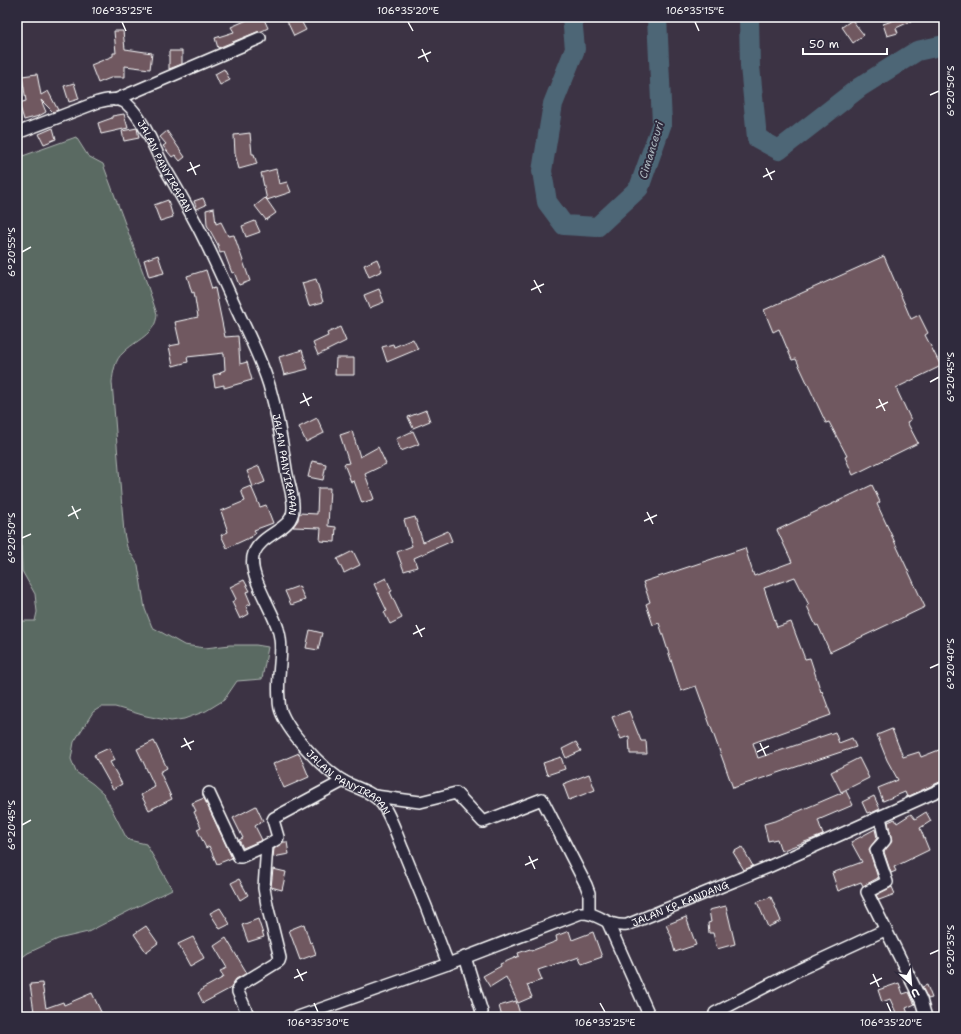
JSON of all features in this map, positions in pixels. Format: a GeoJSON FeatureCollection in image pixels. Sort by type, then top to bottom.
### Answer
{"type":"FeatureCollection","features":[{"type":"Feature","properties":{"kind":"street"},"geometry":{"type":"LineString","coordinates":[[17,133],[98,102],[110,99],[115,100],[260,38]]}},
{"type":"Feature","properties":{"kind":"street","name":"JALAN PANYIRAPAN"},"geometry":{"type":"LineString","coordinates":[[115,100],[125,102],[133,111],[149,136],[199,228],[246,330],[268,384],[280,426],[293,509],[292,517],[287,524],[278,529],[261,543],[253,554],[252,562],[254,575],[272,613],[280,636],[281,654],[277,686],[280,712],[291,731],[316,758],[343,781],[375,796],[384,806],[416,880],[448,964]]}},
{"type":"Feature","properties":{"kind":"street"},"geometry":{"type":"LineString","coordinates":[[209,793],[239,857],[267,846],[277,839],[278,837],[273,822],[274,818],[343,781]]}},
{"type":"Feature","properties":{"kind":"street","name":"JALAN KP. KANDANG"},"geometry":{"type":"LineString","coordinates":[[589,913],[608,923],[618,926],[627,925],[766,868],[944,788]]}},
{"type":"Feature","properties":{"kind":"street"},"geometry":{"type":"LineString","coordinates":[[298,1017],[448,964],[581,913],[589,913],[589,893],[586,885],[542,799],[483,822],[456,793],[420,802],[375,796]]}},
{"type":"Feature","properties":{"kind":"street"},"geometry":{"type":"LineString","coordinates":[[880,817],[885,840],[876,850],[886,882],[867,892],[921,1000],[926,1017]]}},
{"type":"Feature","properties":{"kind":"street"},"geometry":{"type":"LineString","coordinates":[[249,1017],[238,992],[238,988],[240,985],[279,961],[280,958],[264,888],[267,846]]}},
{"type":"Feature","properties":{"kind":"street"},"geometry":{"type":"LineString","coordinates":[[608,923],[650,1017]]}},
{"type":"Feature","properties":{"kind":"street"},"geometry":{"type":"LineString","coordinates":[[715,1013],[790,974],[885,930]]}},
{"type":"Feature","properties":{"kind":"street"},"geometry":{"type":"LineString","coordinates":[[465,957],[482,1012],[480,1017]]}},
{"type":"Feature","properties":{"kind":"green space"},"geometry":{"type":"Polygon","coordinates":[[[76,137],[88,156],[103,164],[157,314],[156,321],[149,332],[128,348],[116,362],[112,382],[124,533],[127,547],[138,565],[145,609],[152,627],[184,645],[205,648],[230,645],[256,645],[268,647],[262,679],[237,681],[224,700],[206,711],[184,719],[171,721],[146,716],[115,707],[101,707],[93,712],[74,742],[71,759],[76,772],[104,794],[126,837],[129,840],[146,844],[172,889],[88,932],[58,939],[28,953],[17,961],[17,621],[35,621],[37,612],[35,594],[22,571],[21,540],[17,533],[17,158],[76,137]]]}},
{"type":"Feature","properties":{"kind":"building"},"geometry":{"type":"Polygon","coordinates":[[[254,17],[263,17],[268,28],[218,48],[215,38],[234,32],[231,27],[254,17]]]}},
{"type":"Feature","properties":{"kind":"building"},"geometry":{"type":"Polygon","coordinates":[[[285,17],[299,17],[306,30],[294,36],[285,17]]]}},
{"type":"Feature","properties":{"kind":"building"},"geometry":{"type":"Polygon","coordinates":[[[904,17],[918,18],[896,28],[898,33],[887,36],[883,24],[904,17]]]}},
{"type":"Feature","properties":{"kind":"building"},"geometry":{"type":"Polygon","coordinates":[[[852,20],[864,35],[853,43],[842,27],[852,20]]]}},
{"type":"Feature","properties":{"kind":"building"},"geometry":{"type":"Polygon","coordinates":[[[114,31],[123,31],[125,49],[152,53],[150,69],[125,66],[125,77],[113,77],[98,83],[91,65],[113,56],[113,53],[116,53],[114,31]]]}},
{"type":"Feature","properties":{"kind":"building"},"geometry":{"type":"Polygon","coordinates":[[[169,51],[182,51],[182,64],[169,69],[169,51]]]}},
{"type":"Feature","properties":{"kind":"building"},"geometry":{"type":"Polygon","coordinates":[[[224,69],[230,80],[220,85],[215,74],[224,69]]]}},
{"type":"Feature","properties":{"kind":"building"},"geometry":{"type":"Polygon","coordinates":[[[37,74],[41,95],[48,91],[58,110],[53,112],[41,100],[46,112],[39,116],[24,120],[19,103],[26,101],[22,76],[37,74]]]}},
{"type":"Feature","properties":{"kind":"building"},"geometry":{"type":"Polygon","coordinates":[[[74,83],[79,99],[69,102],[64,86],[74,83]]]}},
{"type":"Feature","properties":{"kind":"building"},"geometry":{"type":"Polygon","coordinates":[[[124,114],[128,128],[101,134],[98,123],[112,118],[112,116],[124,114]]]}},
{"type":"Feature","properties":{"kind":"building"},"geometry":{"type":"Polygon","coordinates":[[[53,128],[56,139],[44,144],[39,134],[53,128]]]}},
{"type":"Feature","properties":{"kind":"building"},"geometry":{"type":"Polygon","coordinates":[[[137,128],[139,138],[124,141],[122,131],[137,128]]]}},
{"type":"Feature","properties":{"kind":"building"},"geometry":{"type":"Polygon","coordinates":[[[167,131],[185,157],[180,161],[175,155],[172,157],[163,146],[166,144],[160,137],[167,131]]]}},
{"type":"Feature","properties":{"kind":"building"},"geometry":{"type":"Polygon","coordinates":[[[250,133],[252,154],[254,154],[257,164],[239,169],[235,154],[234,135],[250,133]]]}},
{"type":"Feature","properties":{"kind":"building"},"geometry":{"type":"Polygon","coordinates":[[[276,169],[279,184],[287,182],[291,192],[267,200],[261,173],[276,169]]]}},
{"type":"Feature","properties":{"kind":"building"},"geometry":{"type":"Polygon","coordinates":[[[203,198],[206,205],[197,209],[194,201],[203,198]]]}},
{"type":"Feature","properties":{"kind":"building"},"geometry":{"type":"Polygon","coordinates":[[[265,198],[276,213],[266,220],[255,206],[265,198]]]}},
{"type":"Feature","properties":{"kind":"building"},"geometry":{"type":"Polygon","coordinates":[[[168,200],[173,217],[160,221],[154,205],[168,200]]]}},
{"type":"Feature","properties":{"kind":"building"},"geometry":{"type":"Polygon","coordinates":[[[214,208],[216,224],[221,222],[228,236],[234,235],[250,281],[239,285],[234,272],[232,273],[224,252],[220,253],[218,245],[207,225],[206,210],[214,208]]]}},
{"type":"Feature","properties":{"kind":"building"},"geometry":{"type":"Polygon","coordinates":[[[255,221],[260,232],[246,237],[242,226],[255,221]]]}},
{"type":"Feature","properties":{"kind":"building"},"geometry":{"type":"Polygon","coordinates":[[[158,255],[164,273],[149,277],[144,260],[158,255]]]}},
{"type":"Feature","properties":{"kind":"building"},"geometry":{"type":"Polygon","coordinates":[[[884,256],[911,319],[919,315],[928,333],[925,335],[941,366],[896,388],[911,420],[907,422],[918,443],[853,475],[845,457],[847,456],[829,422],[826,423],[796,359],[792,360],[779,329],[773,332],[764,310],[884,256]]]}},
{"type":"Feature","properties":{"kind":"building"},"geometry":{"type":"Polygon","coordinates":[[[377,259],[382,271],[369,277],[364,265],[377,259]]]}},
{"type":"Feature","properties":{"kind":"building"},"geometry":{"type":"Polygon","coordinates":[[[206,270],[212,289],[215,288],[225,337],[238,336],[240,364],[247,362],[252,380],[224,388],[224,385],[215,387],[213,375],[221,373],[220,372],[225,370],[224,353],[187,357],[188,362],[173,366],[169,346],[180,344],[175,322],[198,317],[194,292],[192,293],[187,276],[206,270]]]}},
{"type":"Feature","properties":{"kind":"building"},"geometry":{"type":"Polygon","coordinates":[[[316,279],[323,302],[309,306],[302,283],[316,279]]]}},
{"type":"Feature","properties":{"kind":"building"},"geometry":{"type":"Polygon","coordinates":[[[379,289],[384,302],[369,308],[364,295],[379,289]]]}},
{"type":"Feature","properties":{"kind":"building"},"geometry":{"type":"Polygon","coordinates":[[[340,327],[346,341],[318,355],[313,343],[328,336],[327,333],[340,327]]]}},
{"type":"Feature","properties":{"kind":"building"},"geometry":{"type":"Polygon","coordinates":[[[413,339],[418,349],[387,362],[382,347],[393,344],[394,347],[413,339]]]}},
{"type":"Feature","properties":{"kind":"building"},"geometry":{"type":"Polygon","coordinates":[[[302,350],[308,369],[284,375],[279,357],[302,350]]]}},
{"type":"Feature","properties":{"kind":"building"},"geometry":{"type":"Polygon","coordinates":[[[336,358],[354,358],[354,375],[335,375],[336,358]]]}},
{"type":"Feature","properties":{"kind":"building"},"geometry":{"type":"Polygon","coordinates":[[[426,410],[430,421],[413,428],[408,417],[426,410]]]}},
{"type":"Feature","properties":{"kind":"building"},"geometry":{"type":"Polygon","coordinates":[[[317,418],[324,433],[306,442],[299,427],[317,418]]]}},
{"type":"Feature","properties":{"kind":"building"},"geometry":{"type":"Polygon","coordinates":[[[352,431],[360,457],[378,447],[386,464],[365,474],[374,499],[362,503],[354,481],[351,482],[344,464],[349,463],[340,435],[352,431]]]}},
{"type":"Feature","properties":{"kind":"building"},"geometry":{"type":"Polygon","coordinates":[[[413,431],[419,444],[401,451],[396,439],[413,431]]]}},
{"type":"Feature","properties":{"kind":"building"},"geometry":{"type":"Polygon","coordinates":[[[312,461],[326,464],[323,480],[308,477],[312,461]]]}},
{"type":"Feature","properties":{"kind":"building"},"geometry":{"type":"Polygon","coordinates":[[[259,466],[265,482],[253,487],[247,471],[259,466]]]}},
{"type":"Feature","properties":{"kind":"building"},"geometry":{"type":"Polygon","coordinates":[[[872,485],[880,502],[877,504],[925,607],[830,652],[818,625],[816,626],[807,606],[809,605],[795,577],[764,588],[777,627],[791,622],[805,659],[810,658],[821,692],[822,691],[831,715],[753,743],[758,758],[835,732],[839,743],[852,738],[856,747],[733,788],[696,686],[681,691],[659,623],[653,625],[646,604],[650,602],[643,582],[745,548],[754,576],[792,562],[777,530],[872,485]]]}},
{"type":"Feature","properties":{"kind":"building"},"geometry":{"type":"Polygon","coordinates":[[[251,486],[260,507],[266,505],[273,523],[254,530],[256,533],[251,537],[227,548],[221,535],[228,532],[221,511],[245,501],[241,490],[251,486]]]}},
{"type":"Feature","properties":{"kind":"building"},"geometry":{"type":"Polygon","coordinates":[[[318,488],[330,488],[328,526],[336,527],[335,542],[320,541],[321,528],[293,527],[298,520],[299,513],[317,514],[318,488]]]}},
{"type":"Feature","properties":{"kind":"building"},"geometry":{"type":"Polygon","coordinates":[[[415,517],[423,542],[448,531],[452,541],[414,558],[417,567],[404,571],[397,552],[412,546],[404,520],[415,517]]]}},
{"type":"Feature","properties":{"kind":"building"},"geometry":{"type":"Polygon","coordinates":[[[353,551],[360,565],[344,573],[337,559],[353,551]]]}},
{"type":"Feature","properties":{"kind":"building"},"geometry":{"type":"Polygon","coordinates":[[[386,578],[392,591],[390,592],[402,618],[390,624],[384,612],[387,611],[374,584],[386,578]]]}},
{"type":"Feature","properties":{"kind":"building"},"geometry":{"type":"Polygon","coordinates":[[[244,580],[250,591],[246,592],[251,604],[246,606],[249,614],[240,619],[232,602],[236,599],[230,587],[244,580]]]}},
{"type":"Feature","properties":{"kind":"building"},"geometry":{"type":"Polygon","coordinates":[[[299,586],[305,600],[291,605],[285,591],[299,586]]]}},
{"type":"Feature","properties":{"kind":"building"},"geometry":{"type":"Polygon","coordinates":[[[310,630],[322,633],[318,650],[306,648],[310,630]]]}},
{"type":"Feature","properties":{"kind":"building"},"geometry":{"type":"Polygon","coordinates":[[[629,711],[641,741],[646,741],[647,754],[630,754],[629,736],[621,739],[612,717],[629,711]]]}},
{"type":"Feature","properties":{"kind":"building"},"geometry":{"type":"Polygon","coordinates":[[[892,729],[903,757],[919,752],[921,757],[944,748],[944,780],[907,797],[905,792],[883,801],[878,788],[898,780],[887,760],[877,735],[892,729]]]}},
{"type":"Feature","properties":{"kind":"building"},"geometry":{"type":"Polygon","coordinates":[[[154,741],[167,768],[160,772],[172,799],[149,810],[141,795],[155,787],[137,749],[154,741]]]}},
{"type":"Feature","properties":{"kind":"building"},"geometry":{"type":"Polygon","coordinates":[[[576,742],[581,751],[566,758],[562,749],[576,742]]]}},
{"type":"Feature","properties":{"kind":"building"},"geometry":{"type":"Polygon","coordinates":[[[109,748],[115,760],[110,762],[122,784],[113,789],[94,755],[109,748]]]}},
{"type":"Feature","properties":{"kind":"building"},"geometry":{"type":"Polygon","coordinates":[[[299,753],[309,777],[284,788],[273,764],[299,753]]]}},
{"type":"Feature","properties":{"kind":"building"},"geometry":{"type":"Polygon","coordinates":[[[561,757],[565,769],[547,775],[543,763],[561,757]]]}},
{"type":"Feature","properties":{"kind":"building"},"geometry":{"type":"Polygon","coordinates":[[[859,758],[869,778],[841,792],[831,772],[859,758]]]}},
{"type":"Feature","properties":{"kind":"building"},"geometry":{"type":"Polygon","coordinates":[[[589,774],[595,790],[569,800],[563,784],[589,774]]]}},
{"type":"Feature","properties":{"kind":"building"},"geometry":{"type":"Polygon","coordinates":[[[846,791],[853,805],[818,820],[823,835],[781,851],[777,839],[768,841],[764,824],[778,820],[846,791]]]}},
{"type":"Feature","properties":{"kind":"building"},"geometry":{"type":"Polygon","coordinates":[[[874,796],[880,809],[867,813],[862,802],[874,796]]]}},
{"type":"Feature","properties":{"kind":"building"},"geometry":{"type":"Polygon","coordinates":[[[204,798],[232,858],[217,864],[209,846],[206,848],[197,829],[201,827],[194,812],[196,811],[192,803],[204,798]]]}},
{"type":"Feature","properties":{"kind":"building"},"geometry":{"type":"Polygon","coordinates":[[[256,806],[263,821],[255,826],[262,840],[243,848],[239,840],[243,838],[233,818],[256,806]]]}},
{"type":"Feature","properties":{"kind":"building"},"geometry":{"type":"Polygon","coordinates":[[[926,812],[931,821],[920,828],[929,850],[894,867],[896,871],[891,873],[884,852],[892,841],[888,822],[895,819],[897,823],[911,814],[915,819],[926,812]]]}},
{"type":"Feature","properties":{"kind":"building"},"geometry":{"type":"Polygon","coordinates":[[[875,829],[877,838],[869,849],[878,878],[863,886],[861,882],[838,891],[832,873],[862,862],[851,842],[875,829]]]}},
{"type":"Feature","properties":{"kind":"building"},"geometry":{"type":"Polygon","coordinates":[[[283,842],[287,842],[289,854],[273,857],[274,849],[283,842]]]}},
{"type":"Feature","properties":{"kind":"building"},"geometry":{"type":"Polygon","coordinates":[[[742,847],[753,866],[744,870],[733,852],[742,847]]]}},
{"type":"Feature","properties":{"kind":"building"},"geometry":{"type":"Polygon","coordinates":[[[273,869],[286,872],[282,890],[271,887],[273,869]]]}},
{"type":"Feature","properties":{"kind":"building"},"geometry":{"type":"Polygon","coordinates":[[[239,879],[248,895],[240,900],[231,883],[239,879]]]}},
{"type":"Feature","properties":{"kind":"building"},"geometry":{"type":"Polygon","coordinates":[[[892,887],[895,894],[879,900],[876,895],[892,887]]]}},
{"type":"Feature","properties":{"kind":"building"},"geometry":{"type":"Polygon","coordinates":[[[771,897],[781,921],[768,927],[757,902],[771,897]]]}},
{"type":"Feature","properties":{"kind":"building"},"geometry":{"type":"Polygon","coordinates":[[[726,906],[735,944],[717,949],[713,933],[709,933],[708,923],[711,922],[709,910],[726,906]]]}},
{"type":"Feature","properties":{"kind":"building"},"geometry":{"type":"Polygon","coordinates":[[[220,908],[230,924],[220,929],[210,913],[220,908]]]}},
{"type":"Feature","properties":{"kind":"building"},"geometry":{"type":"Polygon","coordinates":[[[686,917],[696,945],[675,952],[672,938],[666,925],[686,917]]]}},
{"type":"Feature","properties":{"kind":"building"},"geometry":{"type":"Polygon","coordinates":[[[258,919],[264,937],[248,942],[242,925],[258,919]]]}},
{"type":"Feature","properties":{"kind":"building"},"geometry":{"type":"Polygon","coordinates":[[[304,924],[310,943],[312,942],[316,954],[300,960],[289,930],[304,924]]]}},
{"type":"Feature","properties":{"kind":"building"},"geometry":{"type":"Polygon","coordinates":[[[146,926],[158,943],[146,952],[134,934],[146,926]]]}},
{"type":"Feature","properties":{"kind":"building"},"geometry":{"type":"Polygon","coordinates":[[[569,931],[572,940],[593,932],[602,957],[582,964],[579,957],[538,970],[542,980],[527,985],[532,997],[518,1003],[506,977],[490,987],[483,976],[501,966],[500,964],[519,956],[518,953],[530,949],[531,951],[557,941],[556,936],[569,931]]]}},
{"type":"Feature","properties":{"kind":"building"},"geometry":{"type":"Polygon","coordinates":[[[193,937],[204,958],[190,966],[178,944],[193,937]]]}},
{"type":"Feature","properties":{"kind":"building"},"geometry":{"type":"Polygon","coordinates":[[[226,938],[247,973],[236,979],[231,988],[203,1003],[198,993],[202,989],[224,977],[220,971],[227,968],[214,946],[226,938]]]}},
{"type":"Feature","properties":{"kind":"building"},"geometry":{"type":"Polygon","coordinates":[[[42,983],[46,1008],[63,1002],[64,1005],[92,993],[102,1014],[95,1017],[25,1017],[25,1015],[34,1012],[30,984],[42,983]]]}},
{"type":"Feature","properties":{"kind":"building"},"geometry":{"type":"Polygon","coordinates":[[[899,983],[903,994],[909,992],[915,1004],[906,1008],[909,1017],[898,1017],[890,999],[882,1002],[878,990],[899,983]]]}},
{"type":"Feature","properties":{"kind":"building"},"geometry":{"type":"Polygon","coordinates":[[[927,985],[932,998],[928,999],[922,987],[927,985]]]}},
{"type":"Feature","properties":{"kind":"building"},"geometry":{"type":"Polygon","coordinates":[[[516,1001],[520,1014],[502,1017],[499,1006],[516,1001]]]}},
{"type":"Feature","properties":{"kind":"waterway","name":"Cimanceuri"},"geometry":{"type":"LineString","coordinates":[[572,17],[575,49],[553,104],[542,171],[547,202],[564,225],[597,227],[639,188],[662,123],[657,17]]}},
{"type":"Feature","properties":{"kind":"waterway","name":"Cimanceuri"},"geometry":{"type":"LineString","coordinates":[[749,17],[750,66],[757,138],[779,150],[860,87],[917,51],[944,45]]}}]}
